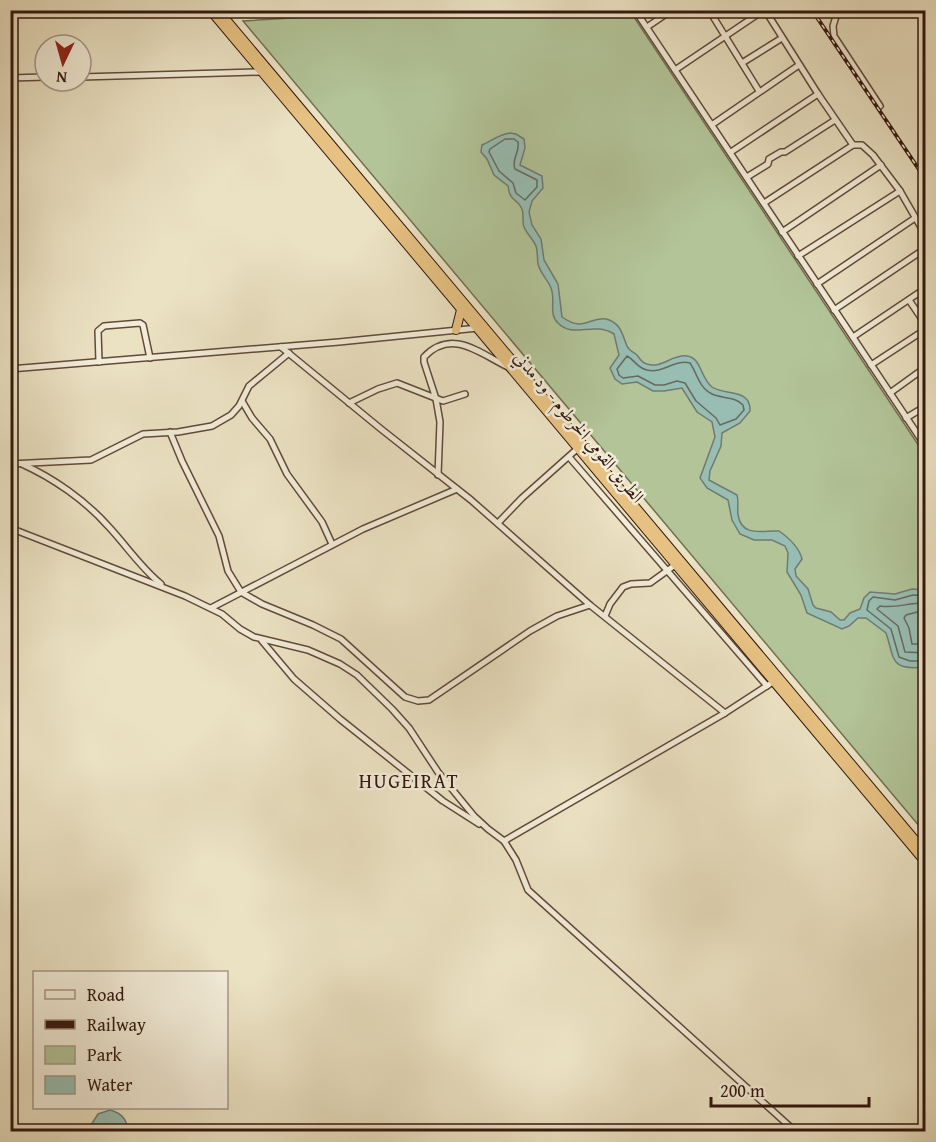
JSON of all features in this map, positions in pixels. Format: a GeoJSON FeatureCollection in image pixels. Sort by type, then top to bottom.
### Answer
{"type":"FeatureCollection","features":[{"type":"Feature","properties":{"kind":"highway","name":"الطريق القومي الخرطوم - ود مدني"},"geometry":{"type":"LineString","coordinates":[[210,10],[461,310],[480,328],[577,449],[926,863]]}},
{"type":"Feature","properties":{"kind":"highway","name":"الطريق القومي الخرطوم - ود مدني"},"geometry":{"type":"LineString","coordinates":[[219,11],[773,682],[926,853]]}},
{"type":"Feature","properties":{"kind":"highway"},"geometry":{"type":"LineString","coordinates":[[456,330],[461,310]]}},
{"type":"Feature","properties":{"kind":"street"},"geometry":{"type":"LineString","coordinates":[[635,10],[713,124],[925,446]]}},
{"type":"Feature","properties":{"kind":"street"},"geometry":{"type":"LineString","coordinates":[[646,27],[672,10]]}},
{"type":"Feature","properties":{"kind":"street"},"geometry":{"type":"LineString","coordinates":[[709,10],[759,91]]}},
{"type":"Feature","properties":{"kind":"street"},"geometry":{"type":"LineString","coordinates":[[675,70],[764,10],[853,146]]}},
{"type":"Feature","properties":{"kind":"street"},"geometry":{"type":"LineString","coordinates":[[838,10],[833,26],[834,36],[880,106]]}},
{"type":"Feature","properties":{"kind":"street"},"geometry":{"type":"LineString","coordinates":[[219,11],[240,11]]}},
{"type":"Feature","properties":{"kind":"street"},"geometry":{"type":"LineString","coordinates":[[230,24],[231,19],[240,11]]}},
{"type":"Feature","properties":{"kind":"street"},"geometry":{"type":"LineString","coordinates":[[742,63],[782,38]]}},
{"type":"Feature","properties":{"kind":"street"},"geometry":{"type":"LineString","coordinates":[[713,124],[799,65]]}},
{"type":"Feature","properties":{"kind":"street"},"geometry":{"type":"LineString","coordinates":[[93,77],[260,72]]}},
{"type":"Feature","properties":{"kind":"street"},"geometry":{"type":"LineString","coordinates":[[10,78],[33,77]]}},
{"type":"Feature","properties":{"kind":"street"},"geometry":{"type":"LineString","coordinates":[[731,152],[818,94]]}},
{"type":"Feature","properties":{"kind":"street"},"geometry":{"type":"LineString","coordinates":[[747,177],[768,164],[769,159],[785,152],[835,120]]}},
{"type":"Feature","properties":{"kind":"street"},"geometry":{"type":"LineString","coordinates":[[764,203],[853,146],[862,145],[867,148],[900,191],[926,236]]}},
{"type":"Feature","properties":{"kind":"street"},"geometry":{"type":"LineString","coordinates":[[782,232],[881,165]]}},
{"type":"Feature","properties":{"kind":"street"},"geometry":{"type":"LineString","coordinates":[[798,256],[900,191]]}},
{"type":"Feature","properties":{"kind":"street"},"geometry":{"type":"LineString","coordinates":[[817,284],[915,218]]}},
{"type":"Feature","properties":{"kind":"street"},"geometry":{"type":"LineString","coordinates":[[834,310],[926,248]]}},
{"type":"Feature","properties":{"kind":"street"},"geometry":{"type":"LineString","coordinates":[[853,337],[926,288]]}},
{"type":"Feature","properties":{"kind":"street"},"geometry":{"type":"LineString","coordinates":[[871,365],[926,327],[909,300]]}},
{"type":"Feature","properties":{"kind":"street"},"geometry":{"type":"LineString","coordinates":[[99,362],[98,331],[104,326],[140,323],[143,325],[150,357]]}},
{"type":"Feature","properties":{"kind":"street"},"geometry":{"type":"LineString","coordinates":[[10,369],[480,328]]}},
{"type":"Feature","properties":{"kind":"street"},"geometry":{"type":"LineString","coordinates":[[438,475],[441,427],[436,399],[424,360],[435,348],[448,343],[462,345],[510,368]]}},
{"type":"Feature","properties":{"kind":"street"},"geometry":{"type":"LineString","coordinates":[[281,347],[457,489],[590,605],[725,713]]}},
{"type":"Feature","properties":{"kind":"street"},"geometry":{"type":"LineString","coordinates":[[10,464],[91,460],[143,434],[212,426],[231,415],[242,401],[249,386],[289,353]]}},
{"type":"Feature","properties":{"kind":"street"},"geometry":{"type":"LineString","coordinates":[[890,393],[926,367]]}},
{"type":"Feature","properties":{"kind":"street"},"geometry":{"type":"LineString","coordinates":[[349,403],[397,383],[436,399],[449,400],[465,394]]}},
{"type":"Feature","properties":{"kind":"street"},"geometry":{"type":"LineString","coordinates":[[242,401],[252,418],[270,439],[287,474],[322,522],[332,544]]}},
{"type":"Feature","properties":{"kind":"street"},"geometry":{"type":"LineString","coordinates":[[906,418],[926,406]]}},
{"type":"Feature","properties":{"kind":"street"},"geometry":{"type":"LineString","coordinates":[[170,432],[219,536],[228,571],[241,591],[262,604],[341,639],[400,694],[424,701],[434,698],[460,677],[538,627],[557,616],[590,605]]}},
{"type":"Feature","properties":{"kind":"street"},"geometry":{"type":"LineString","coordinates":[[498,524],[522,498],[577,449]]}},
{"type":"Feature","properties":{"kind":"street"},"geometry":{"type":"LineString","coordinates":[[504,841],[725,713],[773,682],[666,571],[569,457]]}},
{"type":"Feature","properties":{"kind":"street"},"geometry":{"type":"LineString","coordinates":[[20,464],[42,474],[91,508],[144,570],[165,588]]}},
{"type":"Feature","properties":{"kind":"street"},"geometry":{"type":"LineString","coordinates":[[212,608],[332,544],[457,489]]}},
{"type":"Feature","properties":{"kind":"street"},"geometry":{"type":"LineString","coordinates":[[10,528],[212,608],[247,634],[261,640],[308,650],[340,664],[357,675],[393,709],[409,728],[438,772],[488,829]]}},
{"type":"Feature","properties":{"kind":"street"},"geometry":{"type":"LineString","coordinates":[[605,616],[613,599],[623,587],[631,584],[650,584],[675,565]]}},
{"type":"Feature","properties":{"kind":"street"},"geometry":{"type":"LineString","coordinates":[[261,640],[294,679],[340,719],[443,801],[504,841],[516,860],[528,890],[796,1131]]}},
{"type":"Feature","properties":{"kind":"green space"},"geometry":{"type":"Polygon","coordinates":[[[422,10],[630,11],[925,455],[925,833],[243,21],[422,10]]]}},
{"type":"Feature","properties":{"kind":"water"},"geometry":{"type":"Polygon","coordinates":[[[510,133],[524,139],[525,148],[520,165],[542,176],[543,188],[532,201],[529,212],[532,225],[541,239],[544,260],[558,284],[562,317],[576,324],[600,319],[611,321],[620,330],[628,348],[644,363],[657,365],[677,357],[687,356],[696,360],[705,379],[712,387],[746,399],[750,411],[740,423],[722,433],[721,446],[710,471],[709,480],[737,495],[738,515],[744,527],[754,531],[779,531],[793,543],[802,559],[795,569],[796,576],[808,589],[816,608],[831,612],[840,620],[844,620],[850,613],[860,609],[864,598],[870,592],[895,594],[912,589],[925,590],[925,667],[913,668],[899,665],[895,661],[886,633],[866,618],[858,618],[842,629],[807,613],[801,595],[787,572],[788,553],[785,546],[772,540],[754,540],[740,534],[732,520],[728,500],[707,488],[700,478],[715,437],[712,422],[697,412],[682,388],[653,391],[637,382],[622,384],[615,379],[610,368],[619,355],[614,334],[598,329],[570,330],[558,323],[553,315],[551,288],[539,267],[536,246],[524,227],[522,209],[510,195],[508,186],[494,175],[481,152],[482,145],[510,133]]]}},
{"type":"Feature","properties":{"kind":"water"},"geometry":{"type":"Polygon","coordinates":[[[110,1110],[123,1117],[127,1131],[91,1131],[91,1125],[98,1114],[110,1110]]]}},
{"type":"Feature","properties":{"kind":"railway"},"geometry":{"type":"LineString","coordinates":[[812,10],[926,180]]}},
{"type":"Feature","properties":{"kind":"district","name":"HUGEIRAT"},"geometry":{"type":"Point","coordinates":[409,781]}}]}
